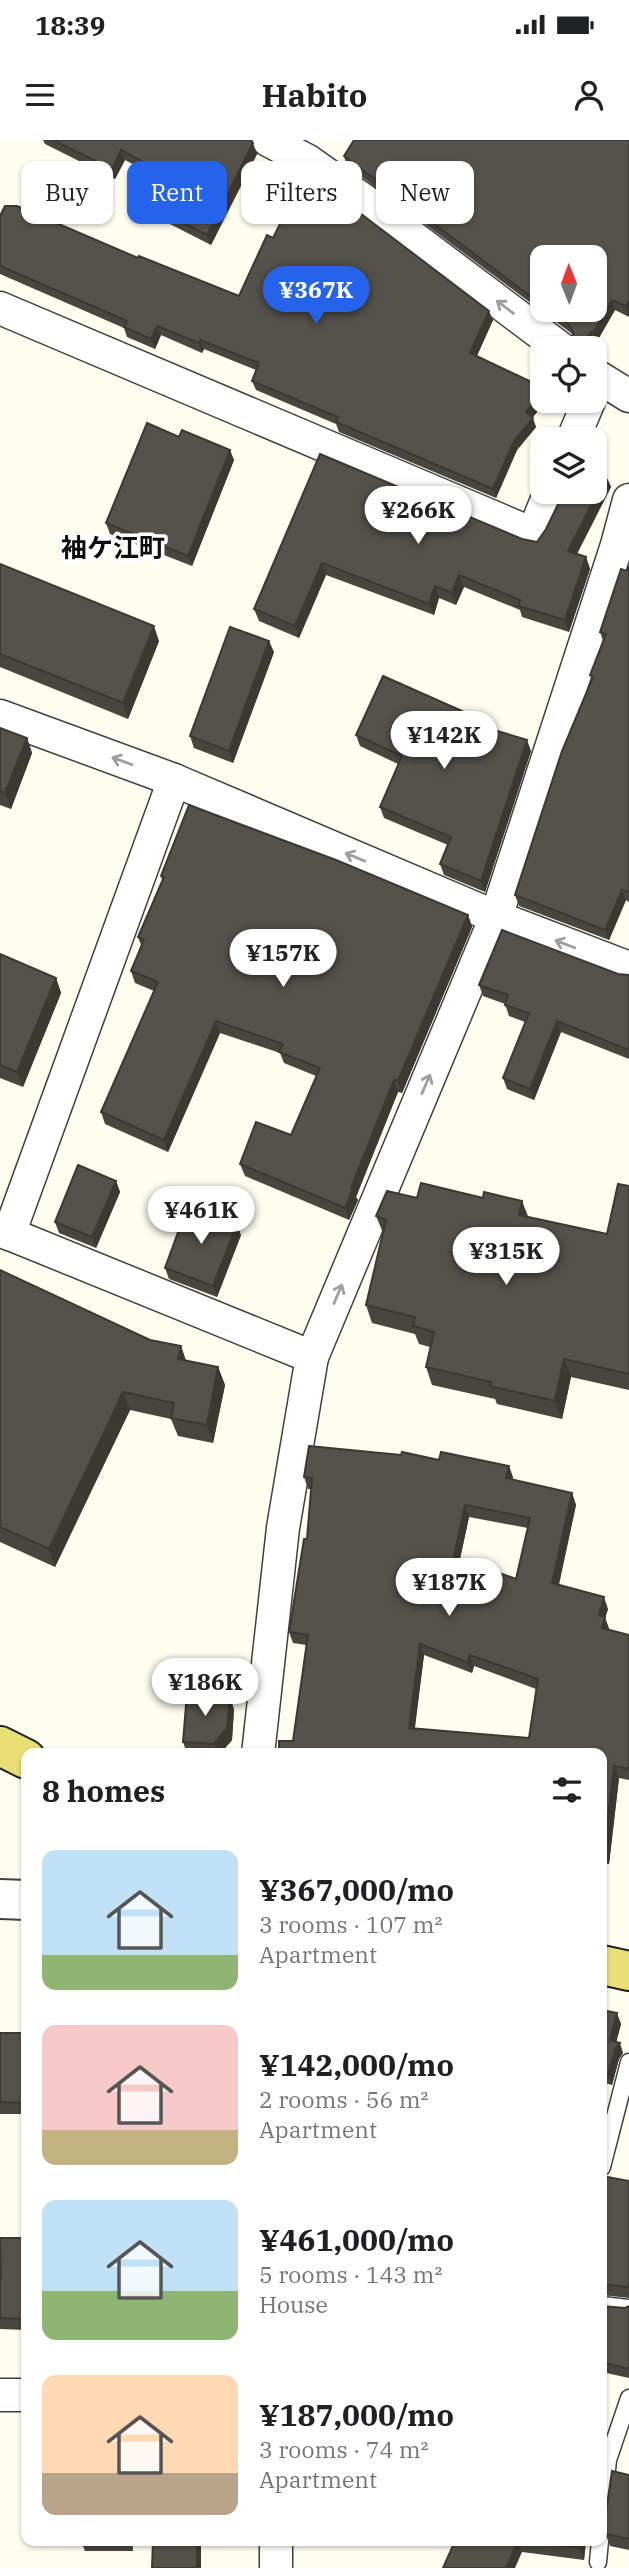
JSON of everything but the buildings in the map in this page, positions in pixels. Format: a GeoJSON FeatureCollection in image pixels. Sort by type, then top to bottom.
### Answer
{"type":"FeatureCollection","features":[{"type":"Feature","properties":{"kind":"main road"},"geometry":{"type":"LineString","coordinates":[[0,1746],[21,1756]]}},
{"type":"Feature","properties":{"kind":"main road"},"geometry":{"type":"LineString","coordinates":[[607,1966],[629,1971]]}},
{"type":"Feature","properties":{"kind":"street"},"geometry":{"type":"LineString","coordinates":[[268,140],[312,151],[362,199],[544,336]]}},
{"type":"Feature","properties":{"kind":"street"},"geometry":{"type":"LineString","coordinates":[[0,308],[533,534],[545,504]]}},
{"type":"Feature","properties":{"kind":"street"},"geometry":{"type":"LineString","coordinates":[[607,389],[629,396]]}},
{"type":"Feature","properties":{"kind":"street"},"geometry":{"type":"LineString","coordinates":[[259,1748],[283,1528],[312,1357],[496,917],[617,545],[629,500]]}},
{"type":"Feature","properties":{"kind":"street"},"geometry":{"type":"LineString","coordinates":[[0,716],[174,780],[496,917],[629,968]]}},
{"type":"Feature","properties":{"kind":"street"},"geometry":{"type":"LineString","coordinates":[[174,780],[4,1232],[312,1357]]}},
{"type":"Feature","properties":{"kind":"street"},"geometry":{"type":"LineString","coordinates":[[0,1899],[21,1900]]}},
{"type":"Feature","properties":{"kind":"street"},"geometry":{"type":"LineString","coordinates":[[0,2395],[21,2395]]}},
{"type":"Feature","properties":{"kind":"street"},"geometry":{"type":"LineString","coordinates":[[276,2546],[276,2568]]}},
{"type":"Feature","properties":{"kind":"lane"},"geometry":{"type":"LineString","coordinates":[[607,2148],[629,2062]]}},
{"type":"Feature","properties":{"kind":"lane"},"geometry":{"type":"LineString","coordinates":[[607,2306],[629,2308]]}},
{"type":"Feature","properties":{"kind":"lane"},"geometry":{"type":"LineString","coordinates":[[607,2470],[629,2398]]}},
{"type":"Feature","properties":{"kind":"lane"},"geometry":{"type":"LineString","coordinates":[[598,2562],[600,2546]]}},
{"type":"Feature","properties":{"kind":"district","name":"袖ケ江町"},"geometry":{"type":"Point","coordinates":[113,548]}}]}
